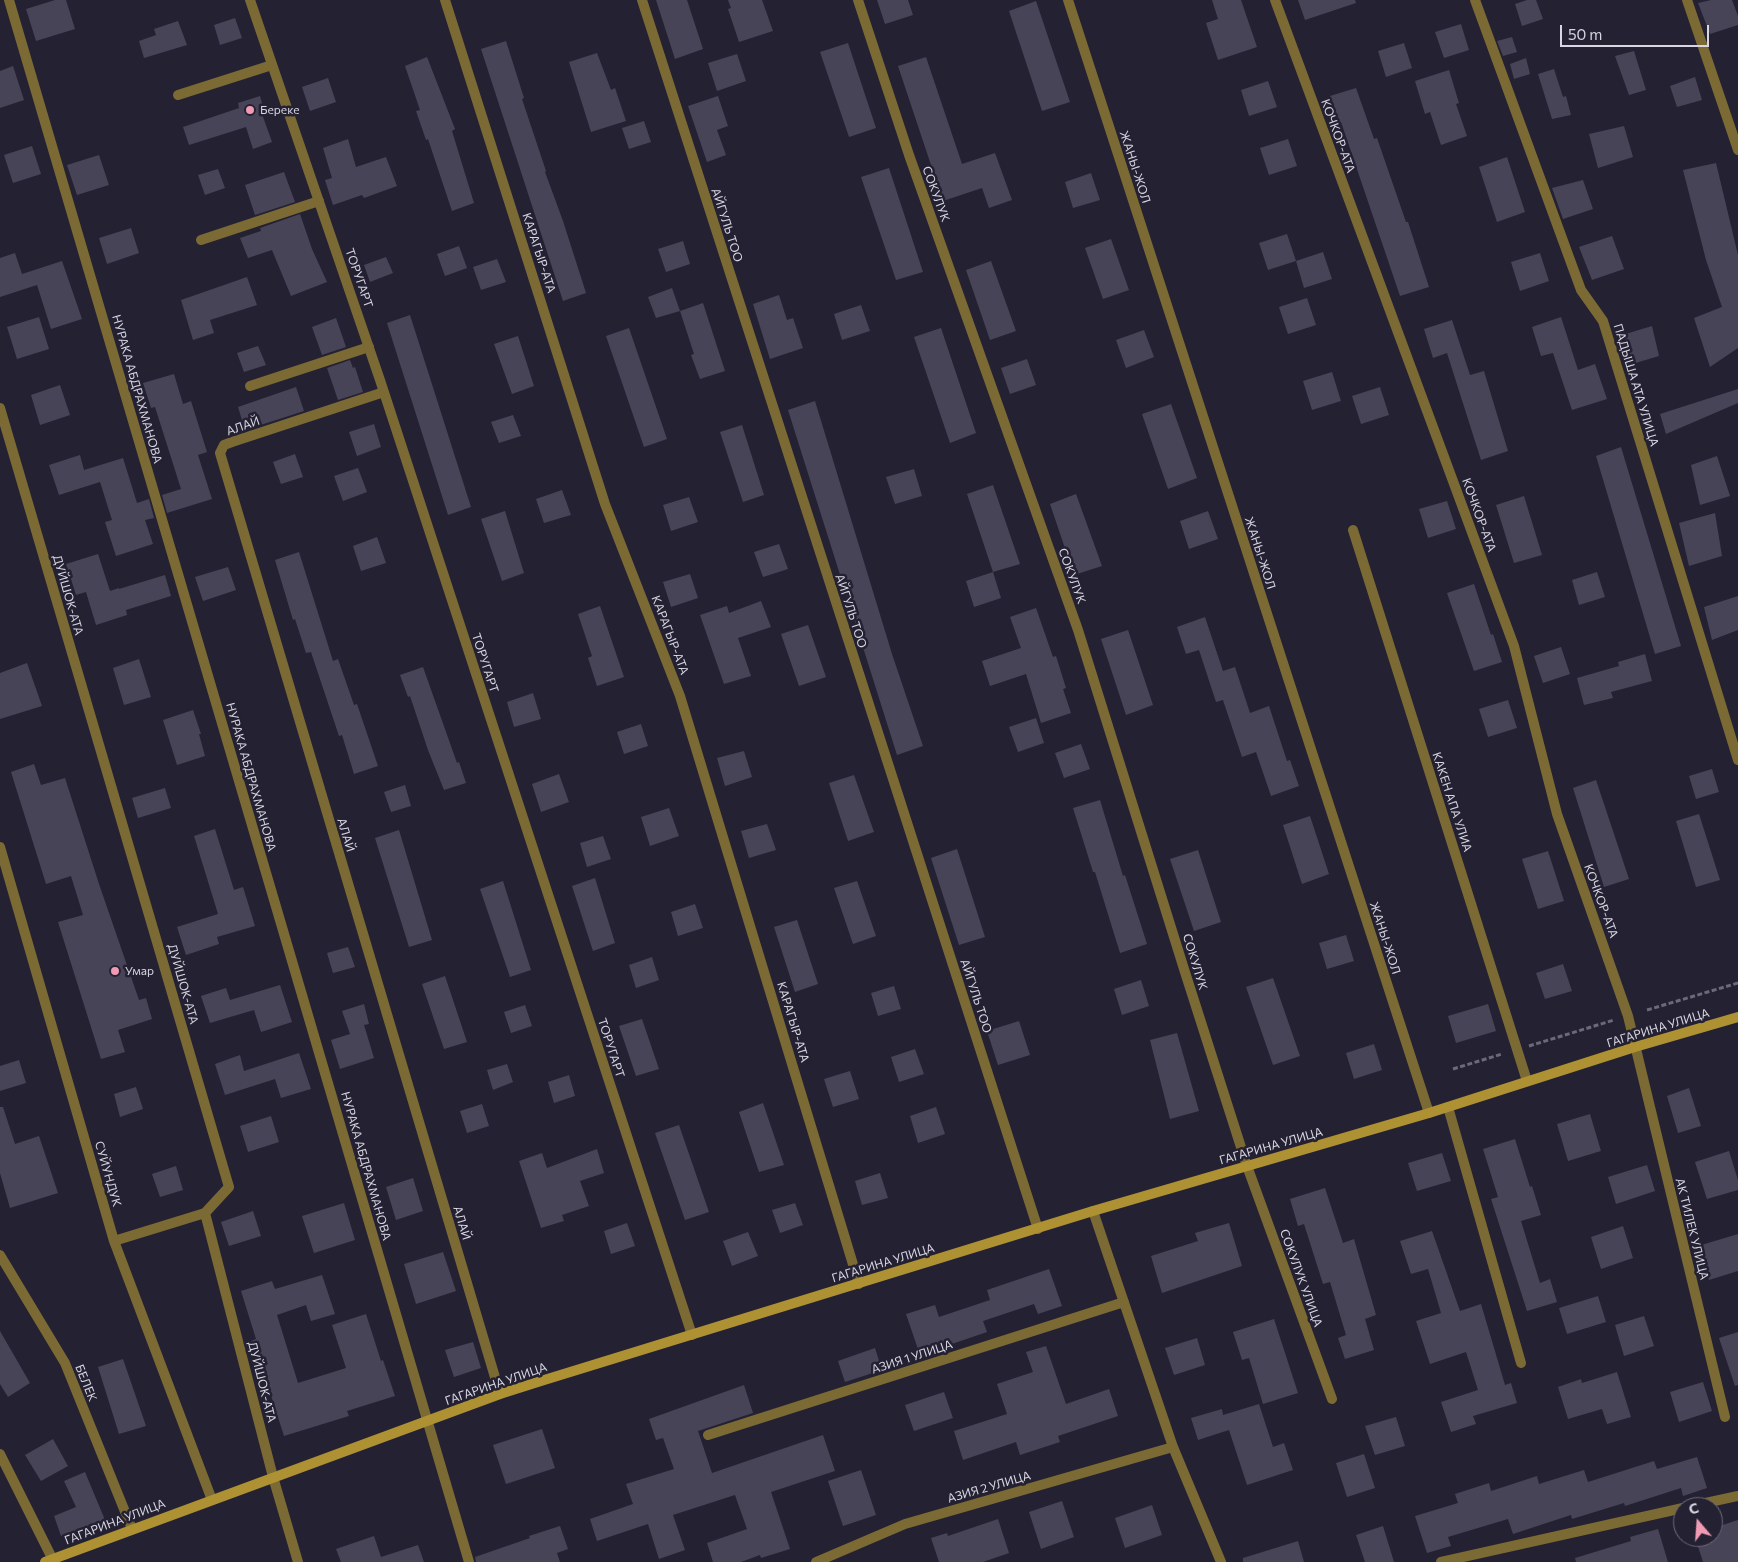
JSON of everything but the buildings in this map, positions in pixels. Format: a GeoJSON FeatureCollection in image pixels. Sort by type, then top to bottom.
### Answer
{"type":"FeatureCollection","features":[{"type":"Feature","properties":{"kind":"main road","name":"ГАГАРИНА УЛИЦА"},"geometry":{"type":"LineString","coordinates":[[51,1561],[132,1529],[500,1394],[1093,1212],[1429,1113],[1635,1047],[1738,1017]]}},
{"type":"Feature","properties":{"kind":"street","name":"НУРАКА АБДРАХМАНОВА"},"geometry":{"type":"LineString","coordinates":[[10,0],[469,1562]]}},
{"type":"Feature","properties":{"kind":"street","name":"ТОРУГАРТ"},"geometry":{"type":"LineString","coordinates":[[250,0],[384,392],[692,1335]]}},
{"type":"Feature","properties":{"kind":"street","name":"КАРАГЫР-АТА"},"geometry":{"type":"LineString","coordinates":[[445,0],[605,504],[680,696],[860,1284]]}},
{"type":"Feature","properties":{"kind":"street","name":"АЙГУЛЬ ТОО"},"geometry":{"type":"LineString","coordinates":[[642,0],[1038,1229]]}},
{"type":"Feature","properties":{"kind":"street","name":"СОКУЛУК"},"geometry":{"type":"LineString","coordinates":[[858,0],[909,155],[1078,630],[1247,1166]]}},
{"type":"Feature","properties":{"kind":"street","name":"ЖАНЫ-ЖОЛ"},"geometry":{"type":"LineString","coordinates":[[1068,0],[1429,1113]]}},
{"type":"Feature","properties":{"kind":"street","name":"КОЧКОР-АТА"},"geometry":{"type":"LineString","coordinates":[[1275,0],[1514,646],[1557,814],[1628,1016],[1635,1047]]}},
{"type":"Feature","properties":{"kind":"street","name":"ПАДЫША АТА УЛИЦА"},"geometry":{"type":"LineString","coordinates":[[1475,0],[1581,290],[1603,321],[1738,760]]}},
{"type":"Feature","properties":{"kind":"street"},"geometry":{"type":"LineString","coordinates":[[1687,0],[1738,150]]}},
{"type":"Feature","properties":{"kind":"street"},"geometry":{"type":"LineString","coordinates":[[178,95],[272,65]]}},
{"type":"Feature","properties":{"kind":"street"},"geometry":{"type":"LineString","coordinates":[[201,240],[319,200]]}},
{"type":"Feature","properties":{"kind":"street"},"geometry":{"type":"LineString","coordinates":[[250,386],[369,347]]}},
{"type":"Feature","properties":{"kind":"street","name":"АЛАЙ"},"geometry":{"type":"LineString","coordinates":[[384,392],[232,442],[224,446],[220,453],[500,1394]]}},
{"type":"Feature","properties":{"kind":"street","name":"ДУЙШОК-АТА"},"geometry":{"type":"LineString","coordinates":[[0,408],[229,1187],[205,1213],[273,1478],[298,1562]]}},
{"type":"Feature","properties":{"kind":"street","name":"КАКЕН АПА УЛИА"},"geometry":{"type":"LineString","coordinates":[[1353,530],[1527,1082]]}},
{"type":"Feature","properties":{"kind":"street","name":"СУЙУНДУК"},"geometry":{"type":"LineString","coordinates":[[0,847],[114,1241],[212,1500]]}},
{"type":"Feature","properties":{"kind":"street","name":"АК ТИЛЕК УЛИЦА"},"geometry":{"type":"LineString","coordinates":[[1635,1047],[1725,1417]]}},
{"type":"Feature","properties":{"kind":"street"},"geometry":{"type":"LineString","coordinates":[[1448,1107],[1521,1362]]}},
{"type":"Feature","properties":{"kind":"street","name":"СОКУЛУК УЛИЦА"},"geometry":{"type":"LineString","coordinates":[[1247,1166],[1332,1399]]}},
{"type":"Feature","properties":{"kind":"street"},"geometry":{"type":"LineString","coordinates":[[1093,1212],[1173,1447],[1221,1562]]}},
{"type":"Feature","properties":{"kind":"street"},"geometry":{"type":"LineString","coordinates":[[114,1241],[205,1213]]}},
{"type":"Feature","properties":{"kind":"street","name":"БЕЛЕК"},"geometry":{"type":"LineString","coordinates":[[0,1255],[65,1364],[132,1529]]}},
{"type":"Feature","properties":{"kind":"street","name":"АЗИЯ 1 УЛИЦА"},"geometry":{"type":"LineString","coordinates":[[708,1435],[1124,1302]]}},
{"type":"Feature","properties":{"kind":"street","name":"АЗИЯ 2 УЛИЦА"},"geometry":{"type":"LineString","coordinates":[[816,1562],[905,1524],[1173,1447]]}},
{"type":"Feature","properties":{"kind":"street"},"geometry":{"type":"LineString","coordinates":[[0,1454],[51,1561]]}},
{"type":"Feature","properties":{"kind":"street"},"geometry":{"type":"LineString","coordinates":[[1723,1499],[1738,1496]]}},
{"type":"Feature","properties":{"kind":"street"},"geometry":{"type":"LineString","coordinates":[[1441,1562],[1673,1510]]}},
{"type":"Feature","properties":{"kind":"path"},"geometry":{"type":"LineString","coordinates":[[1647,1010],[1738,983]]}},
{"type":"Feature","properties":{"kind":"path"},"geometry":{"type":"LineString","coordinates":[[1527,1046],[1615,1020]]}},
{"type":"Feature","properties":{"kind":"path"},"geometry":{"type":"LineString","coordinates":[[1453,1069],[1502,1054]]}},
{"type":"Feature","properties":{"kind":"place","name":"Береке"},"geometry":{"type":"Point","coordinates":[250,110]}},
{"type":"Feature","properties":{"kind":"place","name":"Умар"},"geometry":{"type":"Point","coordinates":[115,971]}}]}
